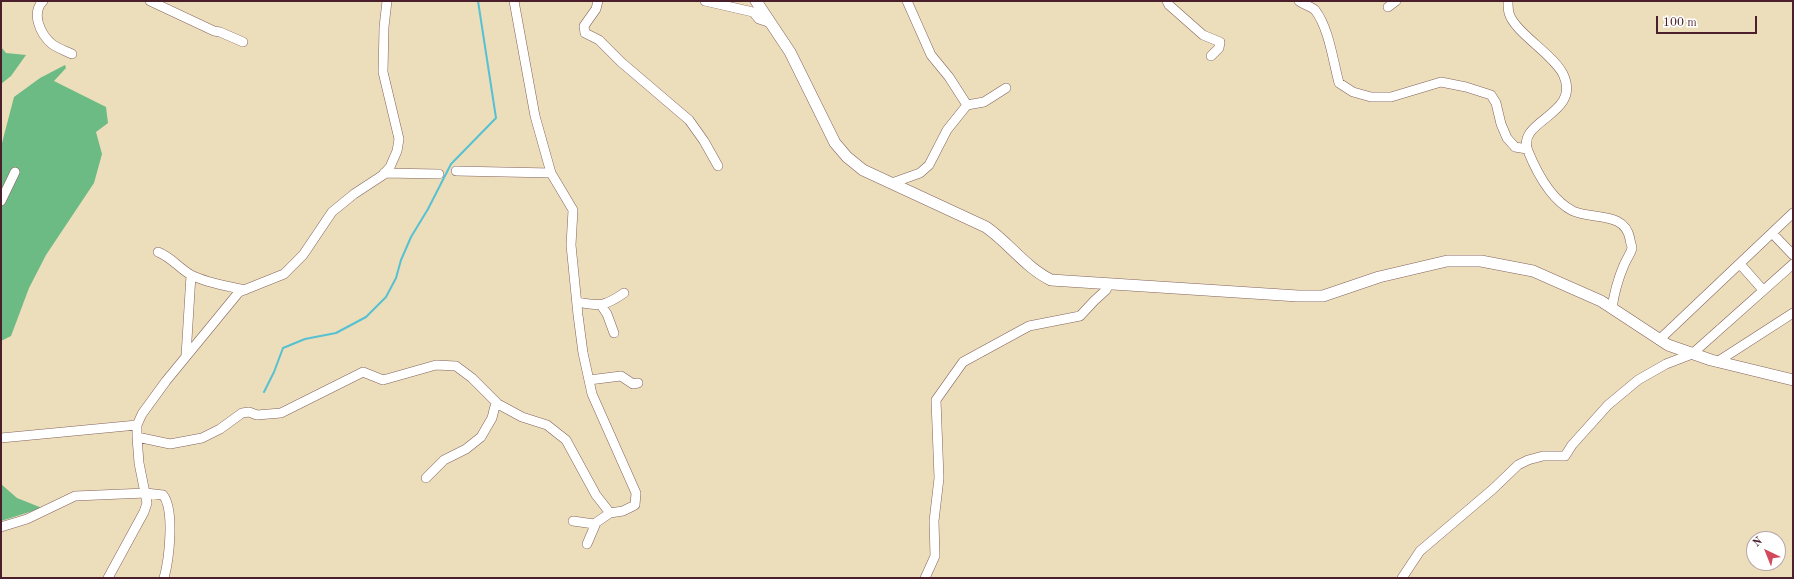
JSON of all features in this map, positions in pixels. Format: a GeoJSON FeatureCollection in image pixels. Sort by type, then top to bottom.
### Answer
{"type":"FeatureCollection","features":[{"type":"Feature","properties":{"kind":"main road"},"geometry":{"type":"LineString","coordinates":[[756,1],[790,52],[835,143],[847,157],[863,170],[986,227],[1000,237],[1040,274],[1051,280],[1298,296],[1323,296],[1379,277],[1447,261],[1481,261],[1533,271],[1601,301],[1668,345],[1718,362],[1793,380]]}},
{"type":"Feature","properties":{"kind":"street"},"geometry":{"type":"LineString","coordinates":[[43,1],[40,4],[37,16],[45,37],[53,44],[72,54]]}},
{"type":"Feature","properties":{"kind":"street"},"geometry":{"type":"LineString","coordinates":[[150,1],[214,31],[243,42]]}},
{"type":"Feature","properties":{"kind":"street"},"geometry":{"type":"LineString","coordinates":[[108,578],[144,512],[147,503],[139,463],[136,437],[137,425],[142,414],[186,356],[239,292],[284,274],[303,255],[332,212],[390,167],[397,150],[399,139],[383,72],[384,27],[387,1]]}},
{"type":"Feature","properties":{"kind":"street"},"geometry":{"type":"LineString","coordinates":[[514,1],[534,109],[551,173],[574,210],[571,245],[583,353],[592,394],[636,493],[635,505],[623,511],[610,513],[594,524],[573,521]]}},
{"type":"Feature","properties":{"kind":"street"},"geometry":{"type":"LineString","coordinates":[[598,1],[596,9],[584,26],[585,33],[599,40],[689,120],[704,141],[718,166]]}},
{"type":"Feature","properties":{"kind":"street"},"geometry":{"type":"LineString","coordinates":[[706,1],[754,12],[759,19],[771,23]]}},
{"type":"Feature","properties":{"kind":"street"},"geometry":{"type":"LineString","coordinates":[[907,1],[930,55],[949,77],[967,105]]}},
{"type":"Feature","properties":{"kind":"street"},"geometry":{"type":"LineString","coordinates":[[1167,1],[1169,5],[1203,35],[1220,42],[1219,48],[1211,56]]}},
{"type":"Feature","properties":{"kind":"street"},"geometry":{"type":"LineString","coordinates":[[1299,1],[1303,5],[1313,8],[1320,19],[1339,84],[1371,97],[1391,98],[1441,82],[1483,92],[1491,95],[1496,103],[1501,124],[1507,138],[1515,147],[1527,149]]}},
{"type":"Feature","properties":{"kind":"street"},"geometry":{"type":"LineString","coordinates":[[1388,7],[1396,1]]}},
{"type":"Feature","properties":{"kind":"street"},"geometry":{"type":"LineString","coordinates":[[1508,1],[1509,13],[1515,25],[1533,40],[1562,73],[1567,84],[1566,94],[1560,107],[1535,126],[1527,137],[1527,149],[1549,191],[1561,203],[1572,210],[1588,215],[1612,218],[1621,222],[1629,232],[1632,248],[1614,293],[1612,309]]}},
{"type":"Feature","properties":{"kind":"street"},"geometry":{"type":"LineString","coordinates":[[892,183],[920,173],[929,164],[946,130],[967,105],[984,102],[1006,88]]}},
{"type":"Feature","properties":{"kind":"street"},"geometry":{"type":"LineString","coordinates":[[456,171],[551,173]]}},
{"type":"Feature","properties":{"kind":"street"},"geometry":{"type":"LineString","coordinates":[[1,201],[15,172]]}},
{"type":"Feature","properties":{"kind":"street"},"geometry":{"type":"LineString","coordinates":[[384,173],[439,174]]}},
{"type":"Feature","properties":{"kind":"street"},"geometry":{"type":"LineString","coordinates":[[1659,340],[1793,213]]}},
{"type":"Feature","properties":{"kind":"street"},"geometry":{"type":"LineString","coordinates":[[1772,233],[1793,255]]}},
{"type":"Feature","properties":{"kind":"street"},"geometry":{"type":"LineString","coordinates":[[158,252],[166,255],[172,262],[191,275],[213,283],[245,290]]}},
{"type":"Feature","properties":{"kind":"street"},"geometry":{"type":"LineString","coordinates":[[1740,264],[1763,290]]}},
{"type":"Feature","properties":{"kind":"street"},"geometry":{"type":"LineString","coordinates":[[1402,578],[1420,551],[1493,489],[1518,465],[1528,460],[1543,456],[1564,456],[1608,405],[1638,380],[1666,364],[1692,354],[1763,290],[1792,268]]}},
{"type":"Feature","properties":{"kind":"street"},"geometry":{"type":"LineString","coordinates":[[186,356],[191,275]]}},
{"type":"Feature","properties":{"kind":"street"},"geometry":{"type":"LineString","coordinates":[[926,578],[935,556],[934,521],[939,478],[936,400],[963,362],[1029,326],[1080,316],[1106,290],[1109,284]]}},
{"type":"Feature","properties":{"kind":"street"},"geometry":{"type":"LineString","coordinates":[[577,302],[599,306],[612,301],[624,293]]}},
{"type":"Feature","properties":{"kind":"street"},"geometry":{"type":"LineString","coordinates":[[601,305],[607,314],[614,333]]}},
{"type":"Feature","properties":{"kind":"street"},"geometry":{"type":"LineString","coordinates":[[1718,362],[1793,313]]}},
{"type":"Feature","properties":{"kind":"street"},"geometry":{"type":"LineString","coordinates":[[136,437],[170,444],[202,438],[220,429],[242,413],[249,412],[261,415],[281,413],[363,372],[383,380],[436,365],[456,366],[472,378],[496,402],[522,417],[547,425],[566,440],[596,495],[610,513]]}},
{"type":"Feature","properties":{"kind":"street"},"geometry":{"type":"LineString","coordinates":[[589,380],[621,376],[633,384],[638,383]]}},
{"type":"Feature","properties":{"kind":"street"},"geometry":{"type":"LineString","coordinates":[[426,478],[444,460],[466,449],[482,437],[492,418],[496,402]]}},
{"type":"Feature","properties":{"kind":"street"},"geometry":{"type":"LineString","coordinates":[[1,438],[137,425]]}},
{"type":"Feature","properties":{"kind":"street"},"geometry":{"type":"LineString","coordinates":[[1,526],[27,519],[75,496],[146,493],[163,495],[168,501],[170,513],[168,564],[164,578]]}},
{"type":"Feature","properties":{"kind":"street"},"geometry":{"type":"LineString","coordinates":[[587,544],[596,522]]}},
{"type":"Feature","properties":{"kind":"green space"},"geometry":{"type":"Polygon","coordinates":[[[1,47],[6,53],[26,55],[11,76],[1,84],[1,47]]]}},
{"type":"Feature","properties":{"kind":"green space"},"geometry":{"type":"Polygon","coordinates":[[[65,65],[66,68],[54,81],[106,107],[108,123],[96,132],[102,154],[94,183],[46,255],[29,288],[11,336],[1,341],[1,143],[14,97],[40,78],[65,65]]]}},
{"type":"Feature","properties":{"kind":"green space"},"geometry":{"type":"Polygon","coordinates":[[[1,484],[17,498],[42,508],[1,521],[1,484]]]}},
{"type":"Feature","properties":{"kind":"waterway"},"geometry":{"type":"LineString","coordinates":[[264,392],[274,372],[283,348],[305,339],[336,333],[366,317],[386,297],[396,278],[401,260],[411,237],[428,209],[451,164],[496,118],[478,1]]}}]}
